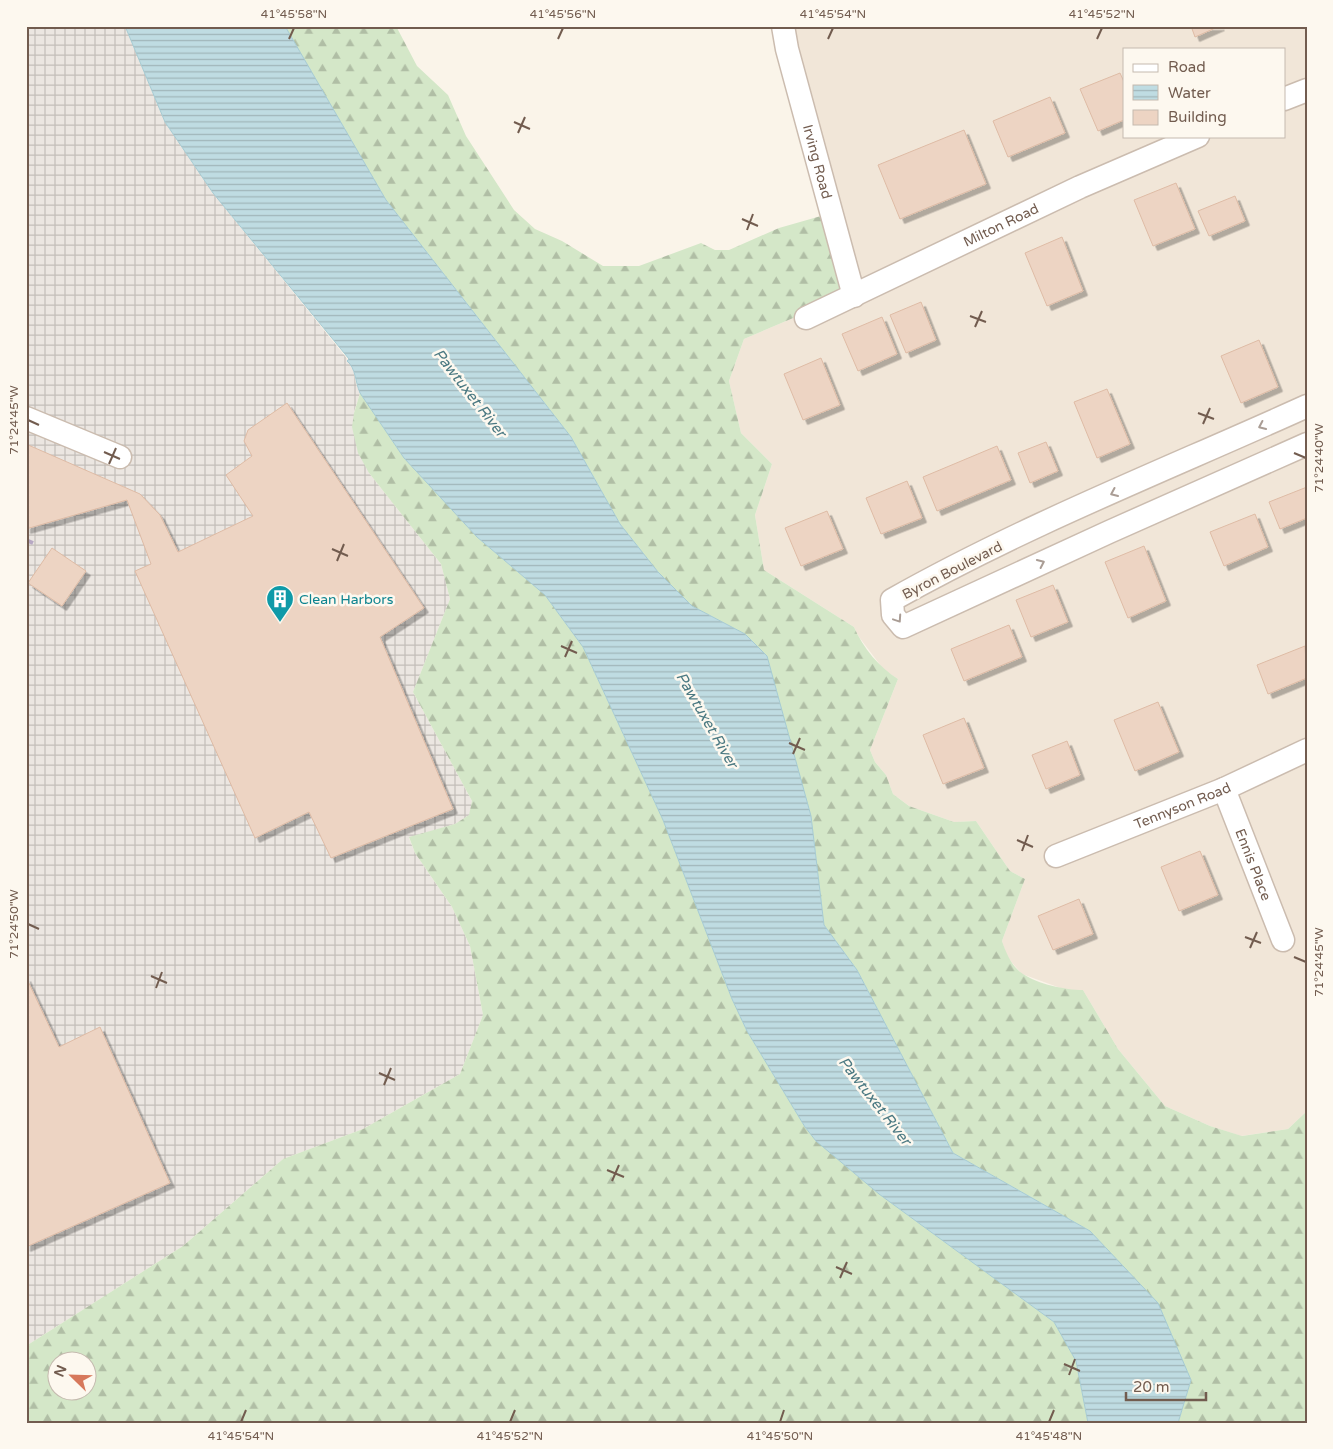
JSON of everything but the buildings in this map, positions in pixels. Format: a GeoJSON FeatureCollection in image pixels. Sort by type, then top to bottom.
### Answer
{"type":"FeatureCollection","features":[{"type":"Feature","properties":{"kind":"street","name":"Irving Road"},"geometry":{"type":"LineString","coordinates":[[783,26],[787,49],[854,296]]}},
{"type":"Feature","properties":{"kind":"street"},"geometry":{"type":"LineString","coordinates":[[1286,98],[1307,90]]}},
{"type":"Feature","properties":{"kind":"street","name":"Milton Road"},"geometry":{"type":"LineString","coordinates":[[806,318],[1080,187],[1193,138]]}},
{"type":"Feature","properties":{"kind":"street","name":"Byron Boulevard"},"geometry":{"type":"LineString","coordinates":[[1307,406],[1038,526],[937,575],[892,600],[893,615],[903,627],[1109,532],[1307,444]]}},
{"type":"Feature","properties":{"kind":"street"},"geometry":{"type":"LineString","coordinates":[[26,418],[120,457]]}},
{"type":"Feature","properties":{"kind":"street","name":"Tennyson Road"},"geometry":{"type":"LineString","coordinates":[[1056,856],[1224,789],[1307,750]]}},
{"type":"Feature","properties":{"kind":"street","name":"Ennis Place"},"geometry":{"type":"LineString","coordinates":[[1224,789],[1283,940]]}},
{"type":"Feature","properties":{"kind":"shaded area"},"geometry":{"type":"Polygon","coordinates":[[[26,26],[125,26],[165,122],[213,193],[353,366],[356,384],[360,393],[354,412],[369,473],[441,564],[450,599],[413,692],[472,801],[470,815],[455,824],[409,838],[415,853],[452,907],[470,946],[483,1015],[460,1074],[363,1129],[283,1159],[183,1246],[26,1346],[26,26]]]}},
{"type":"Feature","properties":{"kind":"shaded area"},"geometry":{"type":"Polygon","coordinates":[[[781,26],[1307,26],[1307,1111],[1288,1129],[1241,1136],[1210,1126],[1165,1106],[1118,1049],[1083,990],[1066,990],[1022,974],[1007,957],[1002,941],[1025,879],[1010,871],[976,821],[954,822],[909,806],[893,794],[886,775],[875,762],[870,750],[898,679],[884,670],[859,637],[854,627],[764,570],[755,515],[772,464],[741,433],[729,381],[744,339],[845,296],[781,26]]]}},
{"type":"Feature","properties":{"kind":"green space"},"geometry":{"type":"Polygon","coordinates":[[[285,26],[396,26],[417,66],[448,95],[466,136],[514,210],[535,229],[562,241],[603,266],[639,266],[701,243],[715,250],[729,250],[779,228],[828,214],[845,296],[744,339],[729,381],[741,433],[772,464],[755,515],[764,570],[854,627],[872,656],[884,669],[898,679],[870,750],[875,762],[886,775],[893,794],[909,806],[954,822],[976,821],[1010,871],[1025,879],[1002,941],[1010,959],[1019,971],[1029,978],[1060,988],[1083,990],[1118,1049],[1165,1106],[1210,1126],[1242,1136],[1288,1129],[1307,1111],[1307,1423],[1178,1423],[1191,1380],[1090,1231],[953,1153],[857,970],[824,925],[811,816],[745,634],[692,606],[658,572],[620,524],[571,437],[386,200],[285,26]]]}},
{"type":"Feature","properties":{"kind":"green space"},"geometry":{"type":"Polygon","coordinates":[[[360,393],[404,458],[477,537],[545,595],[583,647],[663,820],[732,999],[747,1031],[805,1127],[816,1141],[879,1194],[1054,1322],[1076,1361],[1088,1423],[26,1423],[26,1346],[183,1246],[283,1159],[363,1129],[460,1074],[483,1015],[470,946],[452,907],[415,853],[409,837],[455,824],[469,815],[472,801],[413,692],[450,599],[441,564],[369,473],[358,453],[352,427],[360,393]]]}},
{"type":"Feature","properties":{"kind":"water","name":"Pawtuxet River"},"geometry":{"type":"Polygon","coordinates":[[[125,26],[285,26],[386,200],[571,437],[620,524],[658,572],[692,606],[745,634],[767,656],[811,816],[824,925],[857,970],[953,1153],[1090,1231],[1158,1303],[1191,1380],[1178,1423],[1088,1423],[1076,1361],[1054,1322],[879,1194],[816,1141],[805,1127],[747,1031],[732,999],[663,820],[583,647],[545,595],[477,537],[404,458],[360,393],[354,371],[347,361],[349,359],[213,193],[165,122],[125,26]]]}},
{"type":"Feature","properties":{"kind":"railway"},"geometry":{"type":"LineString","coordinates":[[26,540],[33,543]]}},
{"type":"Feature","properties":{"kind":"place","name":"Clean Harbors"},"geometry":{"type":"Point","coordinates":[280,623]}}]}
